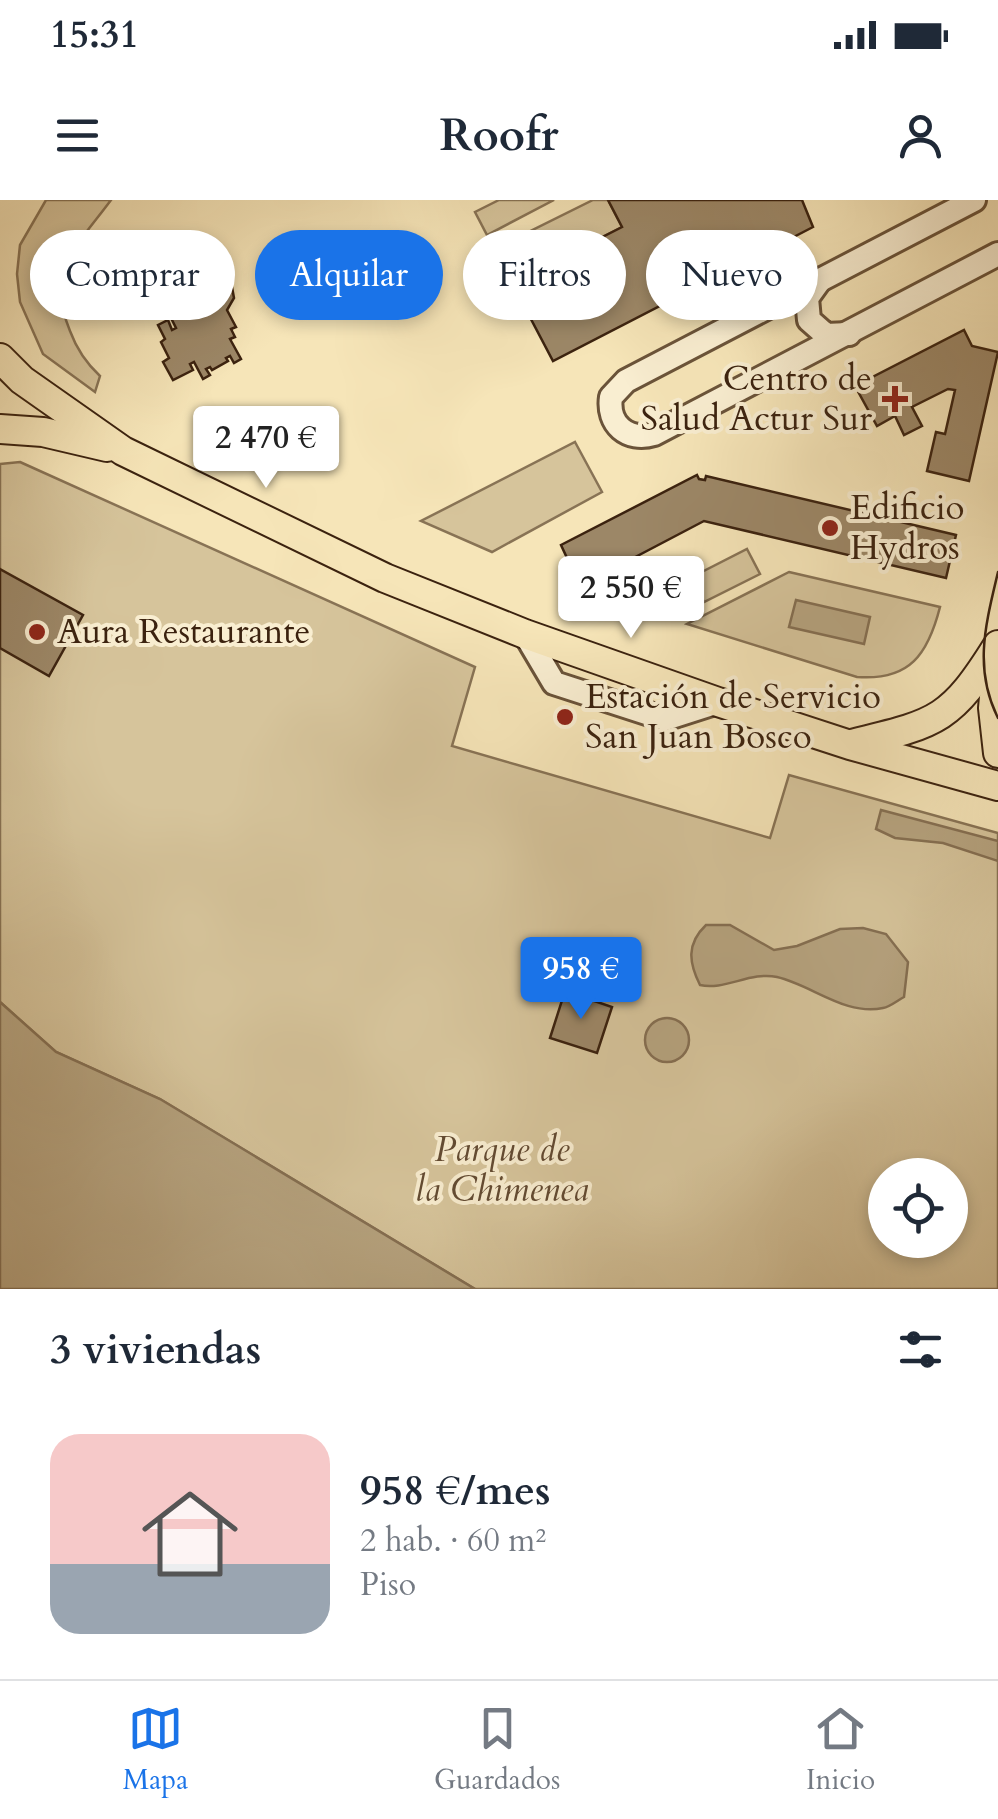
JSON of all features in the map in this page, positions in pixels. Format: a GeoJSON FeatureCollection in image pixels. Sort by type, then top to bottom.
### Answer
{"type":"FeatureCollection","features":[{"type":"Feature","properties":{"kind":"main road"},"geometry":{"type":"LineString","coordinates":[[0,358],[22,380],[123,451],[385,578],[525,634],[718,702],[850,745],[998,786]]}},
{"type":"Feature","properties":{"kind":"main road"},"geometry":{"type":"LineString","coordinates":[[0,429],[44,432],[123,451]]}},
{"type":"Feature","properties":{"kind":"main road"},"geometry":{"type":"LineString","coordinates":[[850,745],[921,726],[948,712],[970,690],[998,645]]}},
{"type":"Feature","properties":{"kind":"main road"},"geometry":{"type":"LineString","coordinates":[[998,654],[993,708],[998,753]]}},
{"type":"Feature","properties":{"kind":"lane"},"geometry":{"type":"LineString","coordinates":[[848,334],[826,334],[809,320],[806,298],[820,280],[974,200]]}},
{"type":"Feature","properties":{"kind":"lane"},"geometry":{"type":"LineString","coordinates":[[982,200],[998,206]]}},
{"type":"Feature","properties":{"kind":"lane"},"geometry":{"type":"LineString","coordinates":[[743,320],[621,384],[611,397],[611,417],[624,433],[644,437],[998,254]]}},
{"type":"Feature","properties":{"kind":"lane"},"geometry":{"type":"LineString","coordinates":[[799,359],[811,341],[808,320]]}},
{"type":"Feature","properties":{"kind":"green space"},"geometry":{"type":"Polygon","coordinates":[[[46,200],[111,200],[88,230],[30,230],[30,320],[67,320],[82,356],[100,376],[95,392],[43,354],[20,302],[20,245],[46,200]]]}},
{"type":"Feature","properties":{"kind":"green space"},"geometry":{"type":"Polygon","coordinates":[[[499,200],[554,200],[497,230],[484,230],[475,212],[499,200]]]}},
{"type":"Feature","properties":{"kind":"green space"},"geometry":{"type":"Polygon","coordinates":[[[593,200],[608,200],[622,227],[616,230],[532,230],[593,200]]]}},
{"type":"Feature","properties":{"kind":"green space"},"geometry":{"type":"Polygon","coordinates":[[[575,442],[602,492],[492,552],[421,521],[575,442]]]}},
{"type":"Feature","properties":{"kind":"green space","name":"Parque de la Chimenea"},"geometry":{"type":"Polygon","coordinates":[[[20,462],[475,667],[452,746],[770,838],[789,775],[998,833],[998,1289],[475,1289],[160,1099],[56,1052],[0,1002],[0,464],[20,462]]]}},
{"type":"Feature","properties":{"kind":"green space"},"geometry":{"type":"Polygon","coordinates":[[[747,549],[760,574],[704,602],[692,577],[747,549]]]}},
{"type":"Feature","properties":{"kind":"green space"},"geometry":{"type":"Polygon","coordinates":[[[789,572],[940,607],[929,638],[914,661],[891,674],[875,677],[857,677],[687,624],[789,572]]]}},
{"type":"Feature","properties":{"kind":"shaded area"},"geometry":{"type":"Polygon","coordinates":[[[796,600],[870,617],[864,644],[789,627],[796,600]]]}},
{"type":"Feature","properties":{"kind":"shaded area"},"geometry":{"type":"Polygon","coordinates":[[[881,810],[998,841],[998,861],[943,843],[895,838],[876,829],[881,810]]]}},
{"type":"Feature","properties":{"kind":"shaded area"},"geometry":{"type":"Polygon","coordinates":[[[706,925],[730,925],[774,950],[797,946],[840,929],[863,928],[886,934],[908,962],[904,997],[886,1007],[869,1009],[842,1004],[777,977],[700,985],[691,954],[695,939],[706,925]]]}},
{"type":"Feature","properties":{"kind":"shaded area"},"geometry":{"type":"Polygon","coordinates":[[[0,1002],[56,1052],[160,1099],[475,1289],[0,1289],[0,1002]]]}},
{"type":"Feature","properties":{"kind":"shaded area"},"geometry":{"type":"Polygon","coordinates":[[[667,1018],[683,1024],[689,1040],[683,1056],[667,1062],[651,1056],[645,1040],[651,1024],[667,1018]]]}},
{"type":"Feature","properties":{"kind":"building"},"geometry":{"type":"Polygon","coordinates":[[[608,200],[802,200],[813,227],[646,230],[646,313],[553,361],[531,320],[626,320],[626,230],[616,230],[622,227],[608,200]]]}},
{"type":"Feature","properties":{"kind":"building"},"geometry":{"type":"Polygon","coordinates":[[[168,320],[172,330],[176,328],[172,320],[232,320],[235,337],[230,339],[241,359],[234,363],[230,356],[226,358],[228,361],[212,370],[206,369],[210,375],[203,379],[194,362],[190,364],[193,370],[173,380],[163,362],[169,358],[158,325],[168,320]]]}},
{"type":"Feature","properties":{"kind":"building","name":"Centro de Salud Actur Sur"},"geometry":{"type":"Polygon","coordinates":[[[964,330],[972,346],[998,352],[969,481],[927,471],[936,432],[945,434],[955,390],[948,389],[912,407],[922,426],[904,435],[895,416],[877,426],[855,386],[964,330]]]}},
{"type":"Feature","properties":{"kind":"building","name":"Edificio Hydros"},"geometry":{"type":"Polygon","coordinates":[[[697,475],[699,479],[705,480],[706,476],[956,535],[946,578],[704,521],[580,586],[561,545],[697,475]]]}},
{"type":"Feature","properties":{"kind":"building","name":"Aura Restaurante"},"geometry":{"type":"Polygon","coordinates":[[[0,569],[83,615],[49,676],[0,648],[0,569]]]}},
{"type":"Feature","properties":{"kind":"building"},"geometry":{"type":"Polygon","coordinates":[[[565,991],[612,1007],[597,1053],[550,1038],[565,991]]]}},
{"type":"Feature","properties":{"kind":"tram line"},"geometry":{"type":"LineString","coordinates":[[998,572],[984,645],[986,681],[998,718]]}},
{"type":"Feature","properties":{"kind":"place","name":"Centro de Salud Actur Sur"},"geometry":{"type":"Point","coordinates":[895,399]}},
{"type":"Feature","properties":{"kind":"place","name":"Edificio Hydros"},"geometry":{"type":"Point","coordinates":[830,528]}},
{"type":"Feature","properties":{"kind":"place","name":"Aura Restaurante"},"geometry":{"type":"Point","coordinates":[37,632]}},
{"type":"Feature","properties":{"kind":"place","name":"Estación de Servicio San Juan Bosco"},"geometry":{"type":"Point","coordinates":[565,717]}}]}
